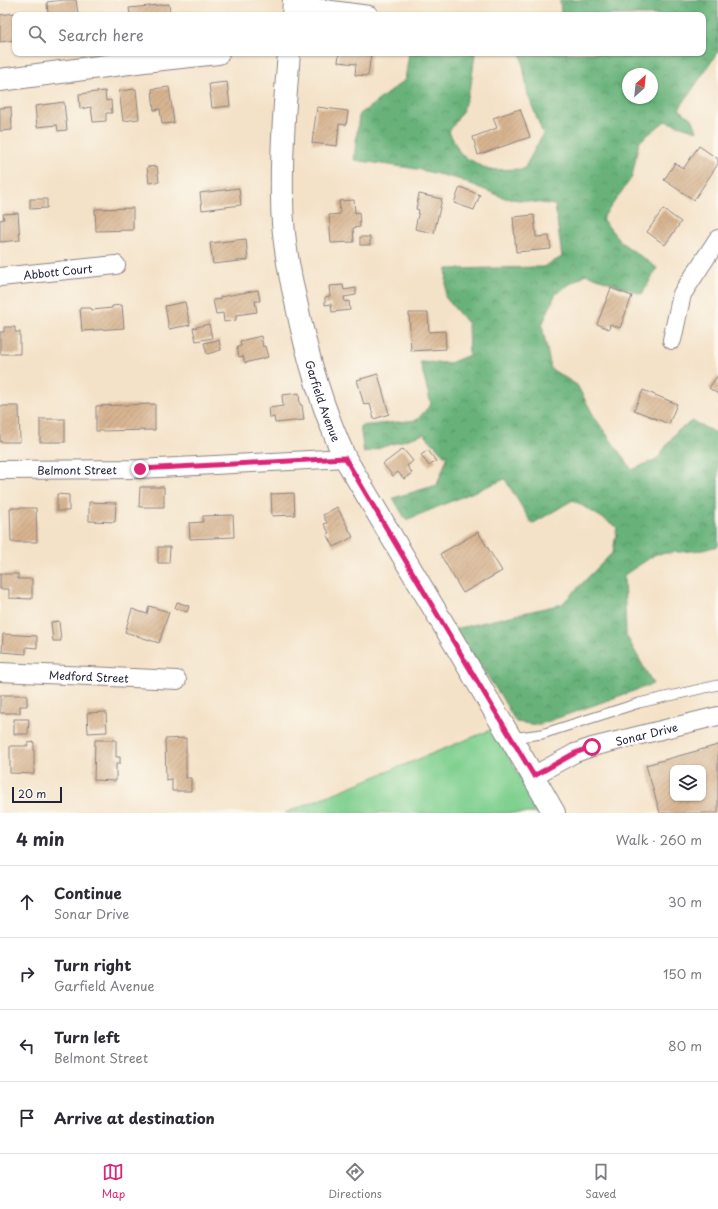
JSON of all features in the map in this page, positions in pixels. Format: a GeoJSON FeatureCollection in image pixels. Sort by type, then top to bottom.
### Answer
{"type":"FeatureCollection","features":[{"type":"Feature","properties":{"kind":"street"},"geometry":{"type":"LineString","coordinates":[[293,7],[340,12]]}},
{"type":"Feature","properties":{"kind":"street"},"geometry":{"type":"LineString","coordinates":[[0,80],[190,56]]}},
{"type":"Feature","properties":{"kind":"street","name":"Garfield Avenue"},"geometry":{"type":"LineString","coordinates":[[289,56],[282,173],[283,229],[303,339],[320,396],[345,458],[534,776],[554,813]]}},
{"type":"Feature","properties":{"kind":"street"},"geometry":{"type":"LineString","coordinates":[[672,340],[682,294],[718,239]]}},
{"type":"Feature","properties":{"kind":"street","name":"Abbott Court"},"geometry":{"type":"LineString","coordinates":[[0,277],[116,265]]}},
{"type":"Feature","properties":{"kind":"street","name":"Belmont Street"},"geometry":{"type":"LineString","coordinates":[[0,470],[140,469],[345,458]]}},
{"type":"Feature","properties":{"kind":"street","name":"Medford Street"},"geometry":{"type":"LineString","coordinates":[[0,672],[177,680]]}},
{"type":"Feature","properties":{"kind":"street","name":"Sonar Drive"},"geometry":{"type":"LineString","coordinates":[[534,776],[575,753],[592,747],[718,716]]}},
{"type":"Feature","properties":{"kind":"lane"},"geometry":{"type":"LineString","coordinates":[[511,738],[542,734],[639,703],[718,685]]}},
{"type":"Feature","properties":{"kind":"green space"},"geometry":{"type":"Polygon","coordinates":[[[560,0],[718,0],[718,52],[679,109],[693,120],[697,131],[665,121],[639,142],[632,177],[602,219],[621,242],[657,268],[642,294],[586,274],[556,293],[542,325],[551,369],[577,385],[595,418],[632,470],[658,458],[676,432],[692,421],[718,434],[718,546],[703,550],[656,554],[624,575],[626,635],[653,684],[538,725],[516,722],[501,696],[455,629],[562,604],[613,552],[617,527],[573,500],[532,524],[505,479],[406,520],[393,498],[437,485],[447,458],[424,434],[364,453],[360,426],[417,420],[431,404],[420,362],[450,363],[469,355],[468,324],[445,297],[447,269],[543,267],[562,257],[555,205],[505,198],[458,179],[417,169],[354,160],[359,115],[405,80],[409,56],[475,56],[471,85],[462,112],[449,132],[461,155],[489,170],[524,169],[543,134],[528,95],[522,56],[706,56],[706,12],[561,12],[560,0]]]}},
{"type":"Feature","properties":{"kind":"green space"},"geometry":{"type":"Polygon","coordinates":[[[493,729],[541,813],[285,813],[493,729]]]}},
{"type":"Feature","properties":{"kind":"building"},"geometry":{"type":"Polygon","coordinates":[[[76,0],[78,12],[48,12],[47,2],[76,0]]]}},
{"type":"Feature","properties":{"kind":"building"},"geometry":{"type":"Polygon","coordinates":[[[169,4],[170,12],[130,12],[129,8],[169,4]]]}},
{"type":"Feature","properties":{"kind":"building"},"geometry":{"type":"Polygon","coordinates":[[[12,13],[12,40],[0,42],[0,15],[12,13]]]}},
{"type":"Feature","properties":{"kind":"building"},"geometry":{"type":"Polygon","coordinates":[[[339,56],[371,56],[368,76],[355,75],[356,64],[338,62],[339,56]]]}},
{"type":"Feature","properties":{"kind":"building"},"geometry":{"type":"Polygon","coordinates":[[[227,82],[230,106],[212,108],[209,84],[227,82]]]}},
{"type":"Feature","properties":{"kind":"building"},"geometry":{"type":"Polygon","coordinates":[[[169,87],[174,123],[162,124],[160,109],[154,110],[152,89],[169,87]]]}},
{"type":"Feature","properties":{"kind":"building"},"geometry":{"type":"Polygon","coordinates":[[[136,89],[139,119],[123,121],[119,91],[136,89]]]}},
{"type":"Feature","properties":{"kind":"building"},"geometry":{"type":"Polygon","coordinates":[[[105,91],[106,101],[111,100],[112,113],[106,113],[106,121],[93,122],[91,107],[80,109],[79,94],[105,91]]]}},
{"type":"Feature","properties":{"kind":"building"},"geometry":{"type":"Polygon","coordinates":[[[64,102],[67,130],[58,131],[57,125],[37,127],[35,106],[64,102]]]}},
{"type":"Feature","properties":{"kind":"building"},"geometry":{"type":"Polygon","coordinates":[[[11,107],[12,130],[0,131],[0,108],[11,107]]]}},
{"type":"Feature","properties":{"kind":"building"},"geometry":{"type":"Polygon","coordinates":[[[317,107],[348,111],[346,125],[339,124],[337,146],[312,143],[317,107]]]}},
{"type":"Feature","properties":{"kind":"building"},"geometry":{"type":"Polygon","coordinates":[[[520,109],[530,137],[478,155],[473,137],[497,128],[493,118],[520,109]]]}},
{"type":"Feature","properties":{"kind":"building"},"geometry":{"type":"Polygon","coordinates":[[[699,146],[718,159],[718,164],[694,200],[664,180],[675,163],[683,169],[699,146]]]}},
{"type":"Feature","properties":{"kind":"building"},"geometry":{"type":"Polygon","coordinates":[[[157,166],[159,182],[149,183],[147,167],[157,166]]]}},
{"type":"Feature","properties":{"kind":"building"},"geometry":{"type":"Polygon","coordinates":[[[460,187],[480,195],[474,210],[454,203],[460,187]]]}},
{"type":"Feature","properties":{"kind":"building"},"geometry":{"type":"Polygon","coordinates":[[[239,188],[241,205],[202,210],[200,193],[239,188]]]}},
{"type":"Feature","properties":{"kind":"building"},"geometry":{"type":"Polygon","coordinates":[[[419,194],[442,199],[434,233],[415,229],[419,210],[416,209],[419,194]]]}},
{"type":"Feature","properties":{"kind":"building"},"geometry":{"type":"Polygon","coordinates":[[[30,199],[47,199],[47,208],[30,209],[30,199]]]}},
{"type":"Feature","properties":{"kind":"building"},"geometry":{"type":"Polygon","coordinates":[[[354,200],[355,213],[359,212],[360,227],[353,228],[354,242],[331,243],[329,215],[340,214],[339,201],[354,200]]]}},
{"type":"Feature","properties":{"kind":"building"},"geometry":{"type":"Polygon","coordinates":[[[133,208],[133,230],[96,231],[95,209],[133,208]]]}},
{"type":"Feature","properties":{"kind":"building"},"geometry":{"type":"Polygon","coordinates":[[[663,209],[681,222],[665,245],[647,232],[663,209]]]}},
{"type":"Feature","properties":{"kind":"building"},"geometry":{"type":"Polygon","coordinates":[[[18,213],[20,240],[0,242],[0,220],[4,219],[3,214],[18,213]]]}},
{"type":"Feature","properties":{"kind":"building"},"geometry":{"type":"Polygon","coordinates":[[[534,215],[536,237],[549,236],[551,249],[516,252],[513,217],[534,215]]]}},
{"type":"Feature","properties":{"kind":"building"},"geometry":{"type":"Polygon","coordinates":[[[360,237],[370,237],[370,245],[360,245],[360,237]]]}},
{"type":"Feature","properties":{"kind":"building"},"geometry":{"type":"Polygon","coordinates":[[[246,239],[248,260],[213,264],[210,243],[246,239]]]}},
{"type":"Feature","properties":{"kind":"building"},"geometry":{"type":"Polygon","coordinates":[[[343,285],[344,290],[356,288],[356,295],[344,297],[345,302],[349,301],[350,310],[332,312],[331,304],[325,305],[325,297],[330,296],[329,286],[343,285]]]}},
{"type":"Feature","properties":{"kind":"building"},"geometry":{"type":"Polygon","coordinates":[[[611,288],[632,296],[620,328],[610,324],[609,329],[597,324],[611,288]]]}},
{"type":"Feature","properties":{"kind":"building"},"geometry":{"type":"Polygon","coordinates":[[[258,290],[260,301],[255,301],[257,312],[236,315],[236,320],[224,322],[223,313],[216,314],[213,300],[221,299],[220,297],[258,290]]]}},
{"type":"Feature","properties":{"kind":"building"},"geometry":{"type":"Polygon","coordinates":[[[185,302],[190,325],[169,329],[165,306],[185,302]]]}},
{"type":"Feature","properties":{"kind":"building"},"geometry":{"type":"Polygon","coordinates":[[[122,305],[124,328],[82,331],[80,308],[91,308],[92,310],[112,308],[112,306],[122,305]]]}},
{"type":"Feature","properties":{"kind":"building"},"geometry":{"type":"Polygon","coordinates":[[[409,313],[428,313],[429,332],[445,331],[446,349],[411,351],[409,313]]]}},
{"type":"Feature","properties":{"kind":"building"},"geometry":{"type":"Polygon","coordinates":[[[209,324],[212,338],[196,341],[193,328],[209,324]]]}},
{"type":"Feature","properties":{"kind":"building"},"geometry":{"type":"Polygon","coordinates":[[[4,327],[15,327],[15,332],[20,332],[20,354],[0,354],[0,332],[4,332],[4,327]]]}},
{"type":"Feature","properties":{"kind":"building"},"geometry":{"type":"Polygon","coordinates":[[[261,336],[263,347],[265,346],[268,357],[245,363],[243,356],[239,357],[237,347],[241,346],[240,341],[261,336]]]}},
{"type":"Feature","properties":{"kind":"building"},"geometry":{"type":"Polygon","coordinates":[[[219,340],[221,350],[207,354],[204,343],[219,340]]]}},
{"type":"Feature","properties":{"kind":"building"},"geometry":{"type":"Polygon","coordinates":[[[378,374],[389,414],[374,419],[370,404],[364,405],[357,380],[378,374]]]}},
{"type":"Feature","properties":{"kind":"building"},"geometry":{"type":"Polygon","coordinates":[[[718,375],[718,394],[709,388],[718,375]]]}},
{"type":"Feature","properties":{"kind":"building"},"geometry":{"type":"Polygon","coordinates":[[[643,390],[677,404],[669,424],[634,410],[643,390]]]}},
{"type":"Feature","properties":{"kind":"building"},"geometry":{"type":"Polygon","coordinates":[[[299,393],[300,405],[302,405],[304,420],[275,423],[274,417],[270,418],[269,408],[283,406],[282,395],[299,393]]]}},
{"type":"Feature","properties":{"kind":"building"},"geometry":{"type":"Polygon","coordinates":[[[155,404],[155,430],[96,431],[96,406],[155,404]]]}},
{"type":"Feature","properties":{"kind":"building"},"geometry":{"type":"Polygon","coordinates":[[[0,406],[19,406],[20,442],[0,442],[0,406]]]}},
{"type":"Feature","properties":{"kind":"building"},"geometry":{"type":"Polygon","coordinates":[[[40,419],[65,419],[65,442],[40,442],[40,419]]]}},
{"type":"Feature","properties":{"kind":"building"},"geometry":{"type":"Polygon","coordinates":[[[403,449],[413,461],[407,466],[412,473],[404,479],[398,472],[393,476],[383,464],[403,449]]]}},
{"type":"Feature","properties":{"kind":"building"},"geometry":{"type":"Polygon","coordinates":[[[428,450],[436,461],[429,466],[421,455],[428,450]]]}},
{"type":"Feature","properties":{"kind":"building"},"geometry":{"type":"Polygon","coordinates":[[[140,487],[164,487],[164,507],[139,507],[140,487]]]}},
{"type":"Feature","properties":{"kind":"building"},"geometry":{"type":"Polygon","coordinates":[[[294,493],[295,515],[272,516],[271,494],[294,493]]]}},
{"type":"Feature","properties":{"kind":"building"},"geometry":{"type":"Polygon","coordinates":[[[57,494],[69,495],[69,511],[57,511],[57,494]]]}},
{"type":"Feature","properties":{"kind":"building"},"geometry":{"type":"Polygon","coordinates":[[[89,502],[116,503],[115,522],[89,521],[89,502]]]}},
{"type":"Feature","properties":{"kind":"building"},"geometry":{"type":"Polygon","coordinates":[[[337,507],[353,537],[334,547],[327,534],[329,533],[324,524],[327,523],[323,515],[337,507]]]}},
{"type":"Feature","properties":{"kind":"building"},"geometry":{"type":"Polygon","coordinates":[[[10,508],[36,508],[37,542],[11,542],[10,508]]]}},
{"type":"Feature","properties":{"kind":"building"},"geometry":{"type":"Polygon","coordinates":[[[233,515],[234,537],[190,539],[189,523],[203,522],[203,516],[233,515]]]}},
{"type":"Feature","properties":{"kind":"building"},"geometry":{"type":"Polygon","coordinates":[[[478,532],[502,571],[463,593],[440,554],[478,532]]]}},
{"type":"Feature","properties":{"kind":"building"},"geometry":{"type":"Polygon","coordinates":[[[158,547],[170,547],[169,563],[158,563],[158,547]]]}},
{"type":"Feature","properties":{"kind":"building"},"geometry":{"type":"Polygon","coordinates":[[[0,574],[18,574],[18,579],[32,579],[32,599],[9,598],[9,589],[0,589],[0,574]]]}},
{"type":"Feature","properties":{"kind":"building"},"geometry":{"type":"Polygon","coordinates":[[[177,602],[189,606],[187,612],[175,608],[177,602]]]}},
{"type":"Feature","properties":{"kind":"building"},"geometry":{"type":"Polygon","coordinates":[[[149,606],[169,612],[159,643],[125,632],[132,609],[147,614],[149,606]]]}},
{"type":"Feature","properties":{"kind":"building"},"geometry":{"type":"Polygon","coordinates":[[[59,621],[61,641],[53,641],[51,622],[59,621]]]}},
{"type":"Feature","properties":{"kind":"building"},"geometry":{"type":"Polygon","coordinates":[[[3,634],[37,636],[37,648],[26,647],[26,654],[2,652],[3,634]]]}},
{"type":"Feature","properties":{"kind":"building"},"geometry":{"type":"Polygon","coordinates":[[[0,695],[27,695],[27,706],[20,706],[20,713],[0,713],[0,695]]]}},
{"type":"Feature","properties":{"kind":"building"},"geometry":{"type":"Polygon","coordinates":[[[106,712],[107,732],[88,733],[87,713],[106,712]]]}},
{"type":"Feature","properties":{"kind":"building"},"geometry":{"type":"Polygon","coordinates":[[[14,719],[29,719],[28,734],[14,734],[14,719]]]}},
{"type":"Feature","properties":{"kind":"building"},"geometry":{"type":"Polygon","coordinates":[[[186,738],[186,778],[191,778],[191,791],[172,791],[172,779],[166,780],[165,739],[186,738]]]}},
{"type":"Feature","properties":{"kind":"building"},"geometry":{"type":"Polygon","coordinates":[[[95,740],[116,740],[116,757],[120,757],[120,764],[116,764],[116,781],[94,780],[95,740]]]}},
{"type":"Feature","properties":{"kind":"building"},"geometry":{"type":"Polygon","coordinates":[[[34,742],[34,774],[10,773],[10,746],[28,746],[28,743],[34,742]]]}},
{"type":"Feature","properties":{"kind":"building"},"geometry":{"type":"Polygon","coordinates":[[[718,745],[718,813],[660,813],[646,765],[718,745]]]}},
{"type":"Feature","properties":{"kind":"route"},"geometry":{"type":"LineString","coordinates":[[140,469],[345,458],[534,776],[575,753],[592,747]]}}]}
